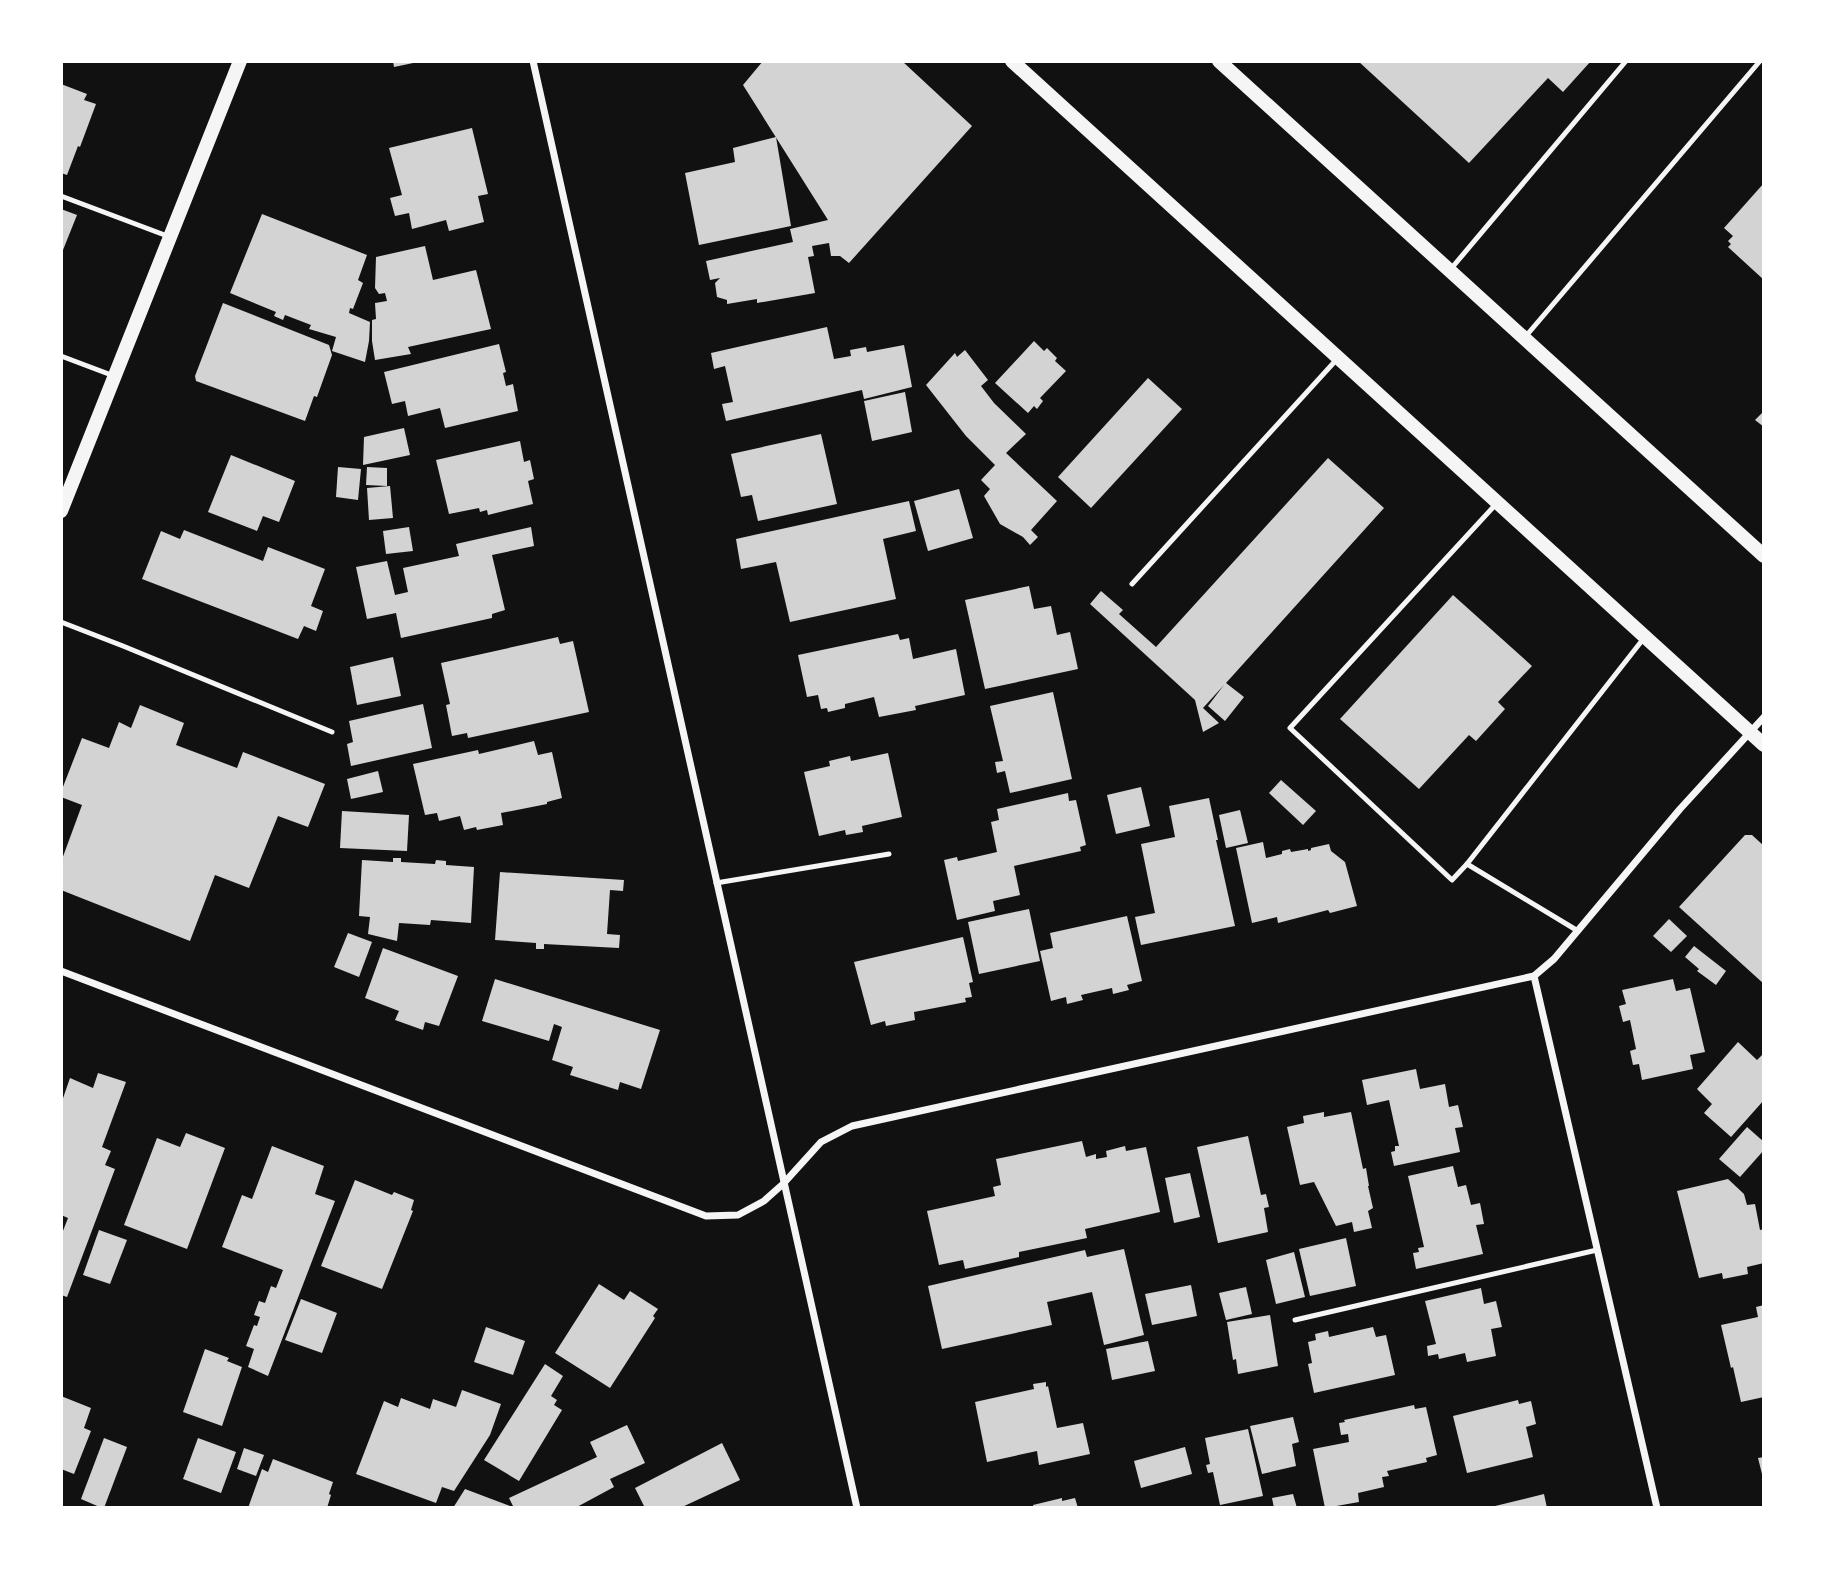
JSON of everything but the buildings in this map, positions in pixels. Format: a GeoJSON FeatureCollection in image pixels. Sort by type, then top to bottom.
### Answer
{"type":"FeatureCollection","features":[{"type":"Feature","properties":{"kind":"main road"},"geometry":{"type":"LineString","coordinates":[[1012,61],[1764,745]]}},
{"type":"Feature","properties":{"kind":"main road"},"geometry":{"type":"LineString","coordinates":[[1219,61],[1764,556]]}},
{"type":"Feature","properties":{"kind":"main road"},"geometry":{"type":"LineString","coordinates":[[61,511],[238,62]]}},
{"type":"Feature","properties":{"kind":"street"},"geometry":{"type":"LineString","coordinates":[[533,61],[857,1508]]}},
{"type":"Feature","properties":{"kind":"street"},"geometry":{"type":"LineString","coordinates":[[61,971],[706,1216],[738,1215],[764,1201],[821,1142],[852,1126],[1534,976],[1554,959],[1680,809],[1764,718]]}},
{"type":"Feature","properties":{"kind":"street"},"geometry":{"type":"LineString","coordinates":[[1534,976],[1657,1508]]}},
{"type":"Feature","properties":{"kind":"lane"},"geometry":{"type":"LineString","coordinates":[[1450,270],[1626,61]]}},
{"type":"Feature","properties":{"kind":"lane"},"geometry":{"type":"LineString","coordinates":[[1524,338],[1760,61]]}},
{"type":"Feature","properties":{"kind":"lane"},"geometry":{"type":"LineString","coordinates":[[61,196],[170,237]]}},
{"type":"Feature","properties":{"kind":"lane"},"geometry":{"type":"LineString","coordinates":[[61,356],[115,376]]}},
{"type":"Feature","properties":{"kind":"lane"},"geometry":{"type":"LineString","coordinates":[[1132,584],[1338,358]]}},
{"type":"Feature","properties":{"kind":"lane"},"geometry":{"type":"LineString","coordinates":[[1497,503],[1290,728],[1452,880],[1644,637]]}},
{"type":"Feature","properties":{"kind":"lane"},"geometry":{"type":"LineString","coordinates":[[61,622],[332,732]]}},
{"type":"Feature","properties":{"kind":"lane"},"geometry":{"type":"LineString","coordinates":[[716,883],[889,854]]}},
{"type":"Feature","properties":{"kind":"lane"},"geometry":{"type":"LineString","coordinates":[[1467,864],[1578,931]]}},
{"type":"Feature","properties":{"kind":"lane"},"geometry":{"type":"LineString","coordinates":[[1295,1320],[1597,1250]]}}]}
